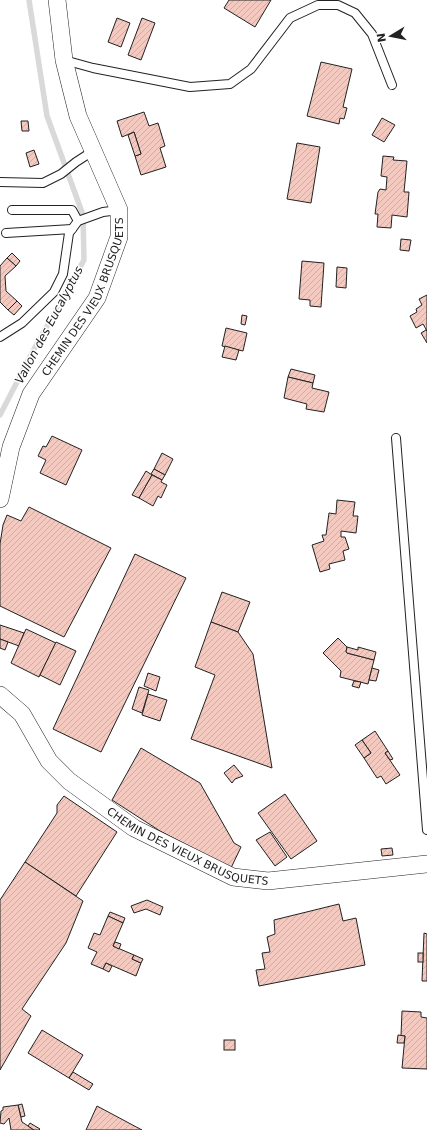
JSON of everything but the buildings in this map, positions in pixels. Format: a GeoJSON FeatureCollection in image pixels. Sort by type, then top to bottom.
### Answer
{"type":"FeatureCollection","features":[{"type":"Feature","properties":{"kind":"street","name":"CHEMIN DES VIEUX BRUSQUETS"},"geometry":{"type":"LineString","coordinates":[[0,498],[11,447],[30,394],[97,298],[119,237],[119,210],[78,116],[64,60],[57,0]]}},
{"type":"Feature","properties":{"kind":"street","name":"CHEMIN DES VIEUX BRUSQUETS"},"geometry":{"type":"LineString","coordinates":[[0,694],[22,714],[49,761],[69,781],[134,828],[233,877],[268,881],[427,864]]}},
{"type":"Feature","properties":{"kind":"lane"},"geometry":{"type":"LineString","coordinates":[[64,60],[93,68],[190,87],[230,84],[251,69],[290,18],[318,5],[338,5],[355,13],[372,34],[392,85]]}},
{"type":"Feature","properties":{"kind":"lane"},"geometry":{"type":"LineString","coordinates":[[0,182],[43,183],[61,174],[93,151]]}},
{"type":"Feature","properties":{"kind":"lane"},"geometry":{"type":"LineString","coordinates":[[12,210],[72,210],[78,221]]}},
{"type":"Feature","properties":{"kind":"lane"},"geometry":{"type":"LineString","coordinates":[[0,337],[22,324],[54,292],[63,274],[65,251],[69,233],[78,221],[103,212],[119,210]]}},
{"type":"Feature","properties":{"kind":"lane"},"geometry":{"type":"LineString","coordinates":[[6,233],[72,229]]}},
{"type":"Feature","properties":{"kind":"lane"},"geometry":{"type":"LineString","coordinates":[[396,438],[426,798],[427,830]]}},
{"type":"Feature","properties":{"kind":"waterway","name":"Vallon des Eucalyptus"},"geometry":{"type":"LineString","coordinates":[[0,415],[33,351],[84,260],[83,215],[47,116],[29,0]]}}]}
